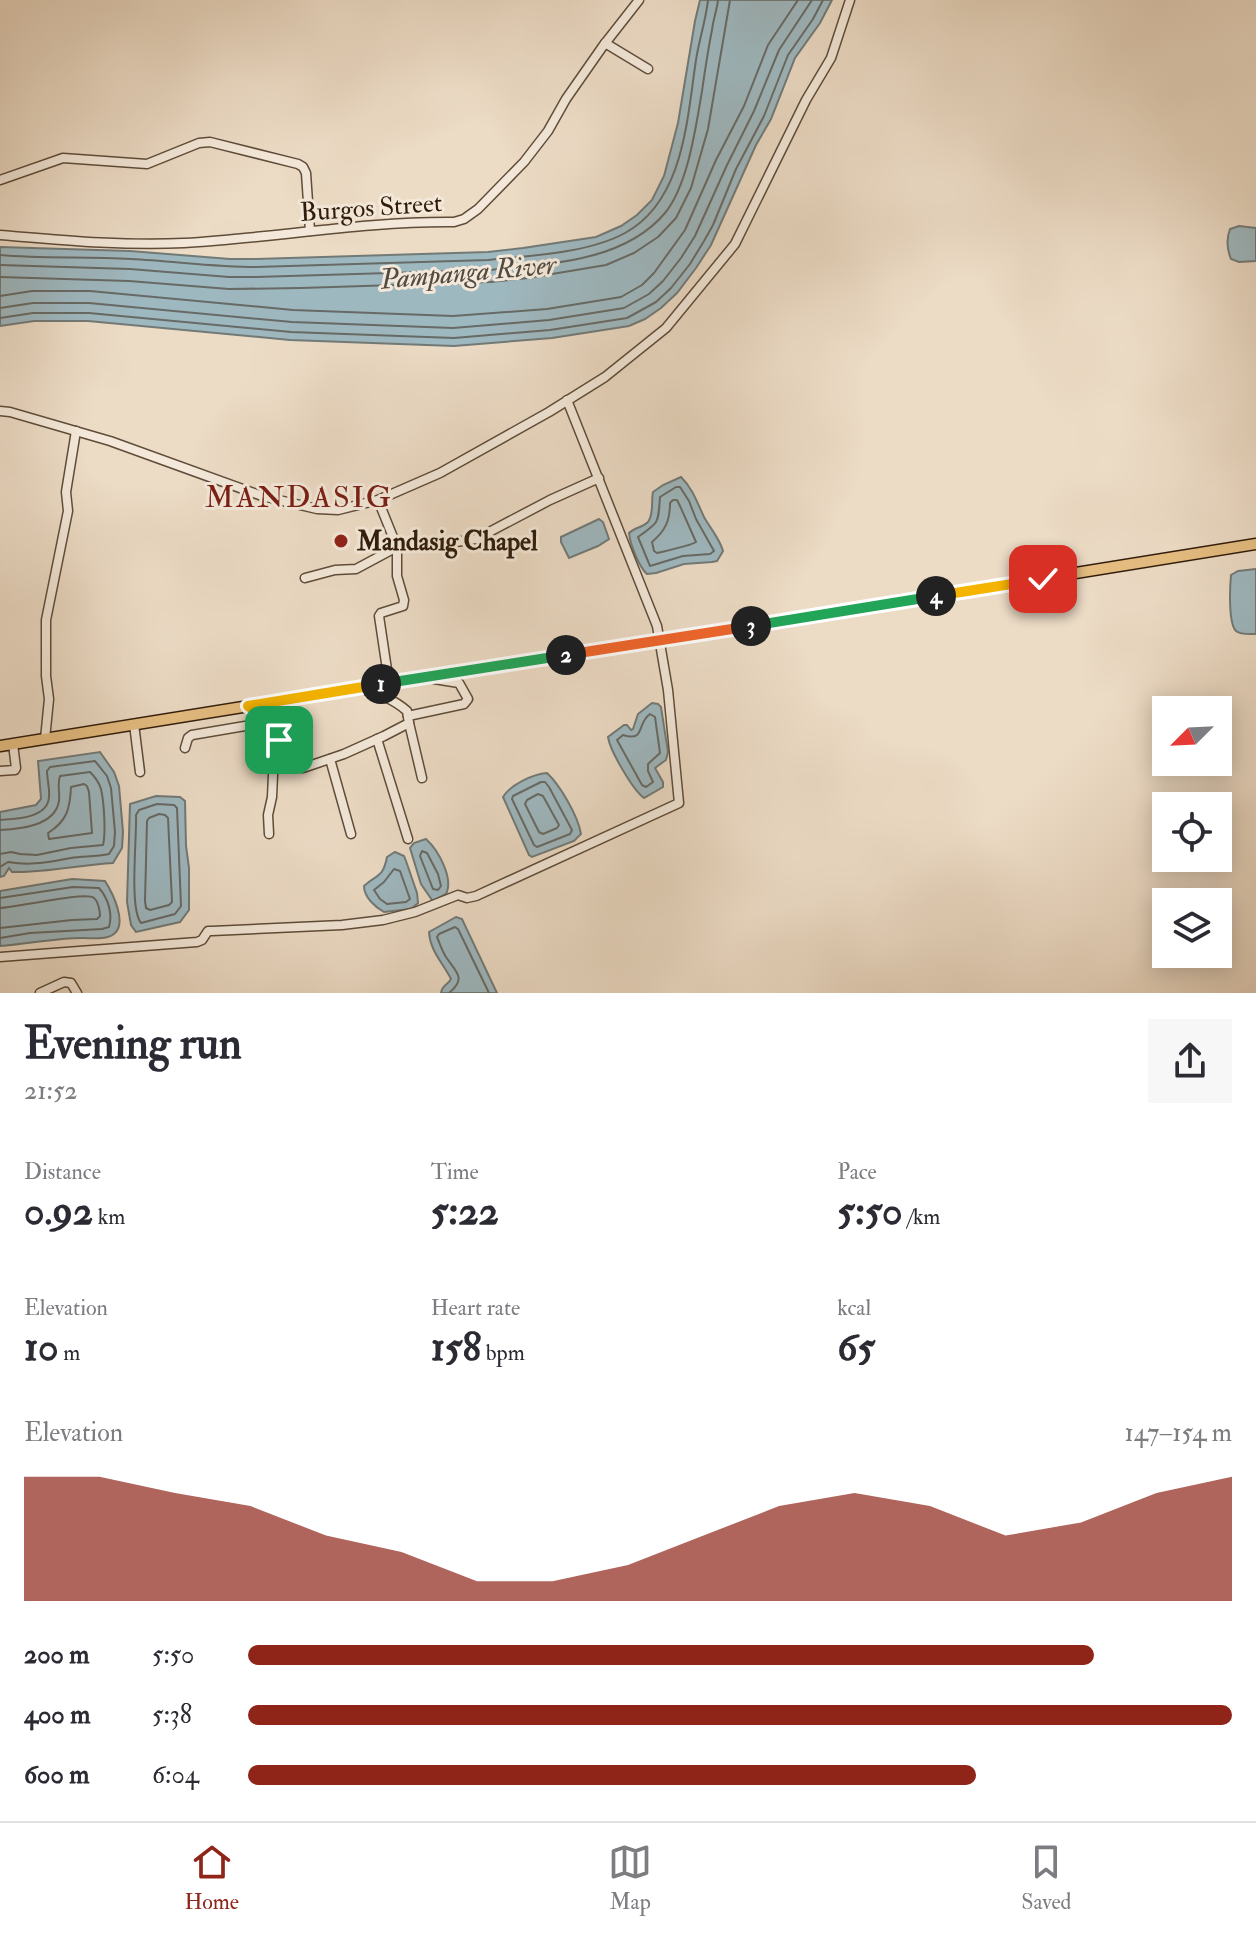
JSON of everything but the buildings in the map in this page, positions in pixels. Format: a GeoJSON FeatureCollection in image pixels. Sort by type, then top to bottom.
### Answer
{"type":"FeatureCollection","features":[{"type":"Feature","properties":{"kind":"main road"},"geometry":{"type":"LineString","coordinates":[[0,746],[1256,544]]}},
{"type":"Feature","properties":{"kind":"street","name":"Burgos Street"},"geometry":{"type":"LineString","coordinates":[[0,235],[167,243],[464,219],[524,162],[605,43],[639,0]]}},
{"type":"Feature","properties":{"kind":"street"},"geometry":{"type":"LineString","coordinates":[[0,411],[110,441],[262,496],[317,509],[338,510],[378,500],[440,473],[605,377],[666,328],[728,254],[806,100],[831,58],[850,0]]}},
{"type":"Feature","properties":{"kind":"street"},"geometry":{"type":"LineString","coordinates":[[605,43],[648,69]]}},
{"type":"Feature","properties":{"kind":"street"},"geometry":{"type":"LineString","coordinates":[[0,180],[63,158],[140,165],[199,143],[210,142],[303,167],[310,231]]}},
{"type":"Feature","properties":{"kind":"street"},"geometry":{"type":"LineString","coordinates":[[0,957],[197,942],[208,931],[342,925],[392,918],[458,895],[467,898],[476,896],[679,803],[668,690],[653,614],[567,400]]}},
{"type":"Feature","properties":{"kind":"street"},"geometry":{"type":"LineString","coordinates":[[45,739],[49,699],[46,620],[68,511],[66,492],[76,431]]}},
{"type":"Feature","properties":{"kind":"street"},"geometry":{"type":"LineString","coordinates":[[305,578],[335,570],[356,569],[397,547],[476,539],[599,478]]}},
{"type":"Feature","properties":{"kind":"street"},"geometry":{"type":"LineString","coordinates":[[378,500],[397,547],[397,576],[404,600],[403,606],[379,616],[389,683]]}},
{"type":"Feature","properties":{"kind":"street"},"geometry":{"type":"LineString","coordinates":[[303,768],[377,739],[408,719],[467,702],[459,683],[425,678]]}},
{"type":"Feature","properties":{"kind":"street"},"geometry":{"type":"LineString","coordinates":[[359,688],[396,702],[407,711],[422,778]]}},
{"type":"Feature","properties":{"kind":"street"},"geometry":{"type":"LineString","coordinates":[[248,706],[266,713],[277,725],[279,740],[274,753],[269,834]]}},
{"type":"Feature","properties":{"kind":"street"},"geometry":{"type":"LineString","coordinates":[[185,748],[192,735],[274,721]]}},
{"type":"Feature","properties":{"kind":"street"},"geometry":{"type":"LineString","coordinates":[[134,724],[140,772]]}},
{"type":"Feature","properties":{"kind":"street"},"geometry":{"type":"LineString","coordinates":[[377,739],[408,839]]}},
{"type":"Feature","properties":{"kind":"street"},"geometry":{"type":"LineString","coordinates":[[0,771],[16,768],[13,744]]}},
{"type":"Feature","properties":{"kind":"street"},"geometry":{"type":"LineString","coordinates":[[330,759],[351,834]]}},
{"type":"Feature","properties":{"kind":"street"},"geometry":{"type":"LineString","coordinates":[[40,993],[64,982],[71,983],[77,993]]}},
{"type":"Feature","properties":{"kind":"water","name":"Pampanga River"},"geometry":{"type":"Polygon","coordinates":[[[700,0],[832,0],[795,58],[771,119],[711,245],[677,293],[645,319],[629,326],[552,338],[454,346],[290,340],[88,321],[34,321],[0,326],[0,247],[130,251],[230,259],[488,252],[596,237],[621,226],[652,200],[664,176],[678,123],[700,0]]]}},
{"type":"Feature","properties":{"kind":"water"},"geometry":{"type":"Polygon","coordinates":[[[1239,226],[1256,228],[1256,261],[1231,259],[1229,233],[1230,229],[1239,226]]]}},
{"type":"Feature","properties":{"kind":"water"},"geometry":{"type":"Polygon","coordinates":[[[681,477],[692,491],[723,551],[717,561],[684,564],[647,574],[635,555],[629,533],[650,519],[653,492],[681,477]]]}},
{"type":"Feature","properties":{"kind":"water"},"geometry":{"type":"Polygon","coordinates":[[[599,519],[609,539],[569,558],[561,537],[599,519]]]}},
{"type":"Feature","properties":{"kind":"water"},"geometry":{"type":"Polygon","coordinates":[[[1256,569],[1256,634],[1240,633],[1233,627],[1231,575],[1256,569]]]}},
{"type":"Feature","properties":{"kind":"water"},"geometry":{"type":"Polygon","coordinates":[[[652,703],[661,707],[668,752],[666,760],[655,768],[663,787],[644,798],[623,770],[608,737],[624,725],[633,729],[638,714],[652,703]]]}},
{"type":"Feature","properties":{"kind":"water"},"geometry":{"type":"Polygon","coordinates":[[[100,752],[114,772],[119,786],[122,848],[113,863],[25,872],[12,872],[9,868],[0,877],[0,812],[36,805],[41,799],[38,761],[100,752]]]}},
{"type":"Feature","properties":{"kind":"water"},"geometry":{"type":"Polygon","coordinates":[[[547,773],[568,801],[581,834],[574,841],[532,857],[503,797],[522,781],[547,773]]]}},
{"type":"Feature","properties":{"kind":"water"},"geometry":{"type":"Polygon","coordinates":[[[156,796],[180,797],[185,801],[189,910],[180,922],[136,932],[131,925],[127,902],[130,804],[156,796]]]}},
{"type":"Feature","properties":{"kind":"water"},"geometry":{"type":"Polygon","coordinates":[[[426,839],[440,857],[448,880],[446,894],[435,900],[421,884],[410,848],[426,839]]]}},
{"type":"Feature","properties":{"kind":"water"},"geometry":{"type":"Polygon","coordinates":[[[395,852],[404,856],[418,903],[411,909],[384,912],[371,901],[364,886],[381,872],[387,857],[395,852]]]}},
{"type":"Feature","properties":{"kind":"water"},"geometry":{"type":"Polygon","coordinates":[[[72,879],[105,881],[119,915],[118,929],[114,934],[103,938],[0,946],[0,891],[72,879]]]}},
{"type":"Feature","properties":{"kind":"water"},"geometry":{"type":"Polygon","coordinates":[[[456,917],[462,919],[497,993],[441,993],[451,979],[434,951],[429,932],[456,917]]]}},
{"type":"Feature","properties":{"kind":"place","name":"Mandasig Chapel"},"geometry":{"type":"Point","coordinates":[341,541]}},
{"type":"Feature","properties":{"kind":"district","name":"MANDASIG"},"geometry":{"type":"Point","coordinates":[299,497]}},
{"type":"Feature","properties":{"kind":"route"},"geometry":{"type":"LineString","coordinates":[[279,740],[274,721],[266,713],[248,706],[1043,579]]}}]}
